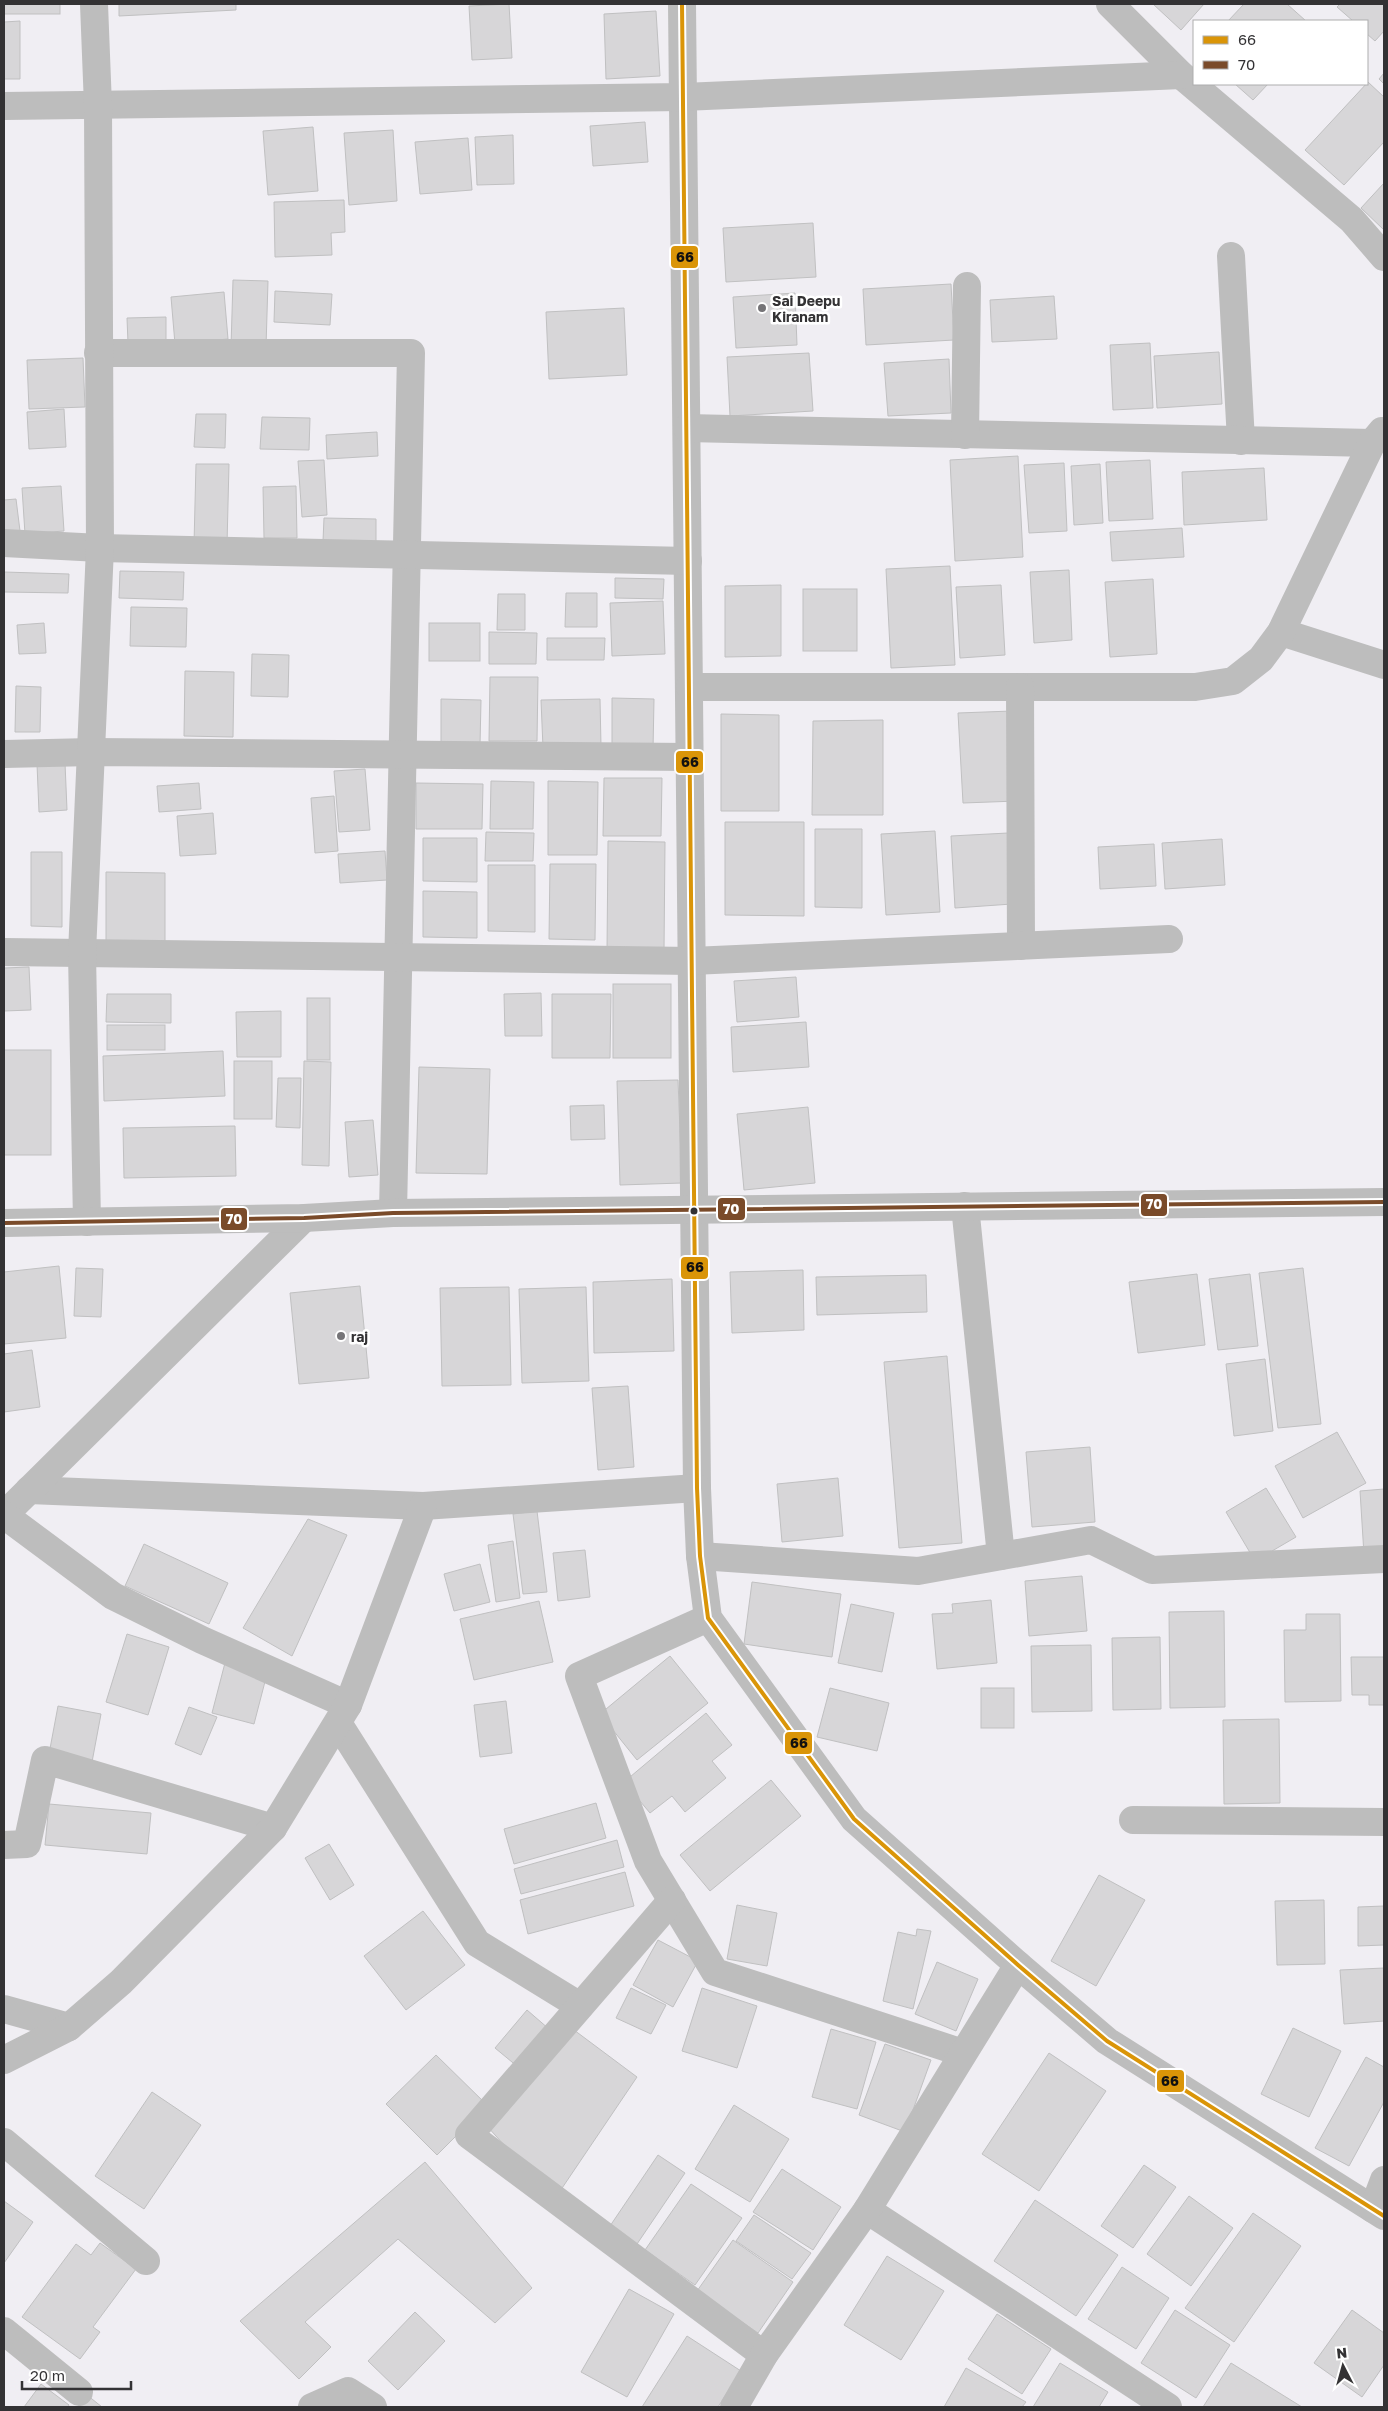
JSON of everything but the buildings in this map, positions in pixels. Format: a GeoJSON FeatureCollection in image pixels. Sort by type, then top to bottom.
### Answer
{"type":"FeatureCollection","features":[{"type":"Feature","properties":{"kind":"street"},"geometry":{"type":"LineString","coordinates":[[87,1222],[82,953],[100,548],[98,106],[94,4]]}},
{"type":"Feature","properties":{"kind":"street"},"geometry":{"type":"LineString","coordinates":[[682,4],[698,1488],[700,1556],[708,1618],[854,1819],[1018,1965],[1107,2041],[1379,2212],[1384,2180]]}},
{"type":"Feature","properties":{"kind":"street"},"geometry":{"type":"LineString","coordinates":[[1110,4],[1193,84]]}},
{"type":"Feature","properties":{"kind":"street"},"geometry":{"type":"LineString","coordinates":[[4,106],[684,97],[1181,74]]}},
{"type":"Feature","properties":{"kind":"street"},"geometry":{"type":"LineString","coordinates":[[1194,85],[1352,220],[1384,257]]}},
{"type":"Feature","properties":{"kind":"street"},"geometry":{"type":"LineString","coordinates":[[1231,256],[1241,441]]}},
{"type":"Feature","properties":{"kind":"street"},"geometry":{"type":"LineString","coordinates":[[965,435],[967,286]]}},
{"type":"Feature","properties":{"kind":"street"},"geometry":{"type":"LineString","coordinates":[[98,353],[411,353],[393,1213]]}},
{"type":"Feature","properties":{"kind":"street"},"geometry":{"type":"LineString","coordinates":[[687,428],[1241,441],[1378,436],[1281,632],[1261,660],[1233,681],[1195,687],[690,687]]}},
{"type":"Feature","properties":{"kind":"street"},"geometry":{"type":"LineString","coordinates":[[4,543],[100,548],[688,562]]}},
{"type":"Feature","properties":{"kind":"street"},"geometry":{"type":"LineString","coordinates":[[1281,632],[1384,665]]}},
{"type":"Feature","properties":{"kind":"street"},"geometry":{"type":"LineString","coordinates":[[1020,687],[1021,946]]}},
{"type":"Feature","properties":{"kind":"street"},"geometry":{"type":"LineString","coordinates":[[4,754],[92,752],[690,757]]}},
{"type":"Feature","properties":{"kind":"street"},"geometry":{"type":"LineString","coordinates":[[4,952],[692,961],[1169,939]]}},
{"type":"Feature","properties":{"kind":"street"},"geometry":{"type":"LineString","coordinates":[[4,1223],[304,1218],[393,1213],[1384,1202]]}},
{"type":"Feature","properties":{"kind":"street"},"geometry":{"type":"LineString","coordinates":[[965,1206],[1001,1556]]}},
{"type":"Feature","properties":{"kind":"street"},"geometry":{"type":"LineString","coordinates":[[304,1218],[4,1515],[113,1596],[343,1714],[477,1943],[580,2006]]}},
{"type":"Feature","properties":{"kind":"street"},"geometry":{"type":"LineString","coordinates":[[29,1490],[423,1506],[698,1488]]}},
{"type":"Feature","properties":{"kind":"street"},"geometry":{"type":"LineString","coordinates":[[4,2060],[69,2027],[121,1982],[273,1828],[343,1714],[423,1506]]}},
{"type":"Feature","properties":{"kind":"street"},"geometry":{"type":"LineString","coordinates":[[700,1556],[918,1571],[1091,1540],[1152,1570],[1384,1559]]}},
{"type":"Feature","properties":{"kind":"street"},"geometry":{"type":"LineString","coordinates":[[708,1618],[579,1676],[648,1861],[715,1972],[963,2053]]}},
{"type":"Feature","properties":{"kind":"street"},"geometry":{"type":"LineString","coordinates":[[4,1845],[28,1844],[45,1760],[273,1828]]}},
{"type":"Feature","properties":{"kind":"street"},"geometry":{"type":"LineString","coordinates":[[1133,1820],[1384,1822]]}},
{"type":"Feature","properties":{"kind":"street"},"geometry":{"type":"LineString","coordinates":[[672,1900],[469,2135],[764,2355]]}},
{"type":"Feature","properties":{"kind":"street"},"geometry":{"type":"LineString","coordinates":[[734,2407],[764,2355],[867,2210],[1018,1965]]}},
{"type":"Feature","properties":{"kind":"street"},"geometry":{"type":"LineString","coordinates":[[4,2009],[69,2027]]}},
{"type":"Feature","properties":{"kind":"street"},"geometry":{"type":"LineString","coordinates":[[4,2142],[146,2261]]}},
{"type":"Feature","properties":{"kind":"street"},"geometry":{"type":"LineString","coordinates":[[867,2210],[1168,2407]]}},
{"type":"Feature","properties":{"kind":"street"},"geometry":{"type":"LineString","coordinates":[[4,2332],[79,2392]]}},
{"type":"Feature","properties":{"kind":"street"},"geometry":{"type":"LineString","coordinates":[[312,2407],[348,2391],[373,2407]]}},
{"type":"Feature","properties":{"kind":"transit line","name":"66"},"geometry":{"type":"LineString","coordinates":[[682,4],[697,1488],[700,1556],[708,1618],[854,1819],[1018,1965],[1107,2041],[1384,2216]]}},
{"type":"Feature","properties":{"kind":"transit line","name":"70"},"geometry":{"type":"LineString","coordinates":[[4,1223],[304,1218],[393,1213],[1384,1202]]}},
{"type":"Feature","properties":{"kind":"place","name":"Sai Deepu Kiranam"},"geometry":{"type":"Point","coordinates":[762,308]}},
{"type":"Feature","properties":{"kind":"place","name":"raj"},"geometry":{"type":"Point","coordinates":[341,1336]}}]}
